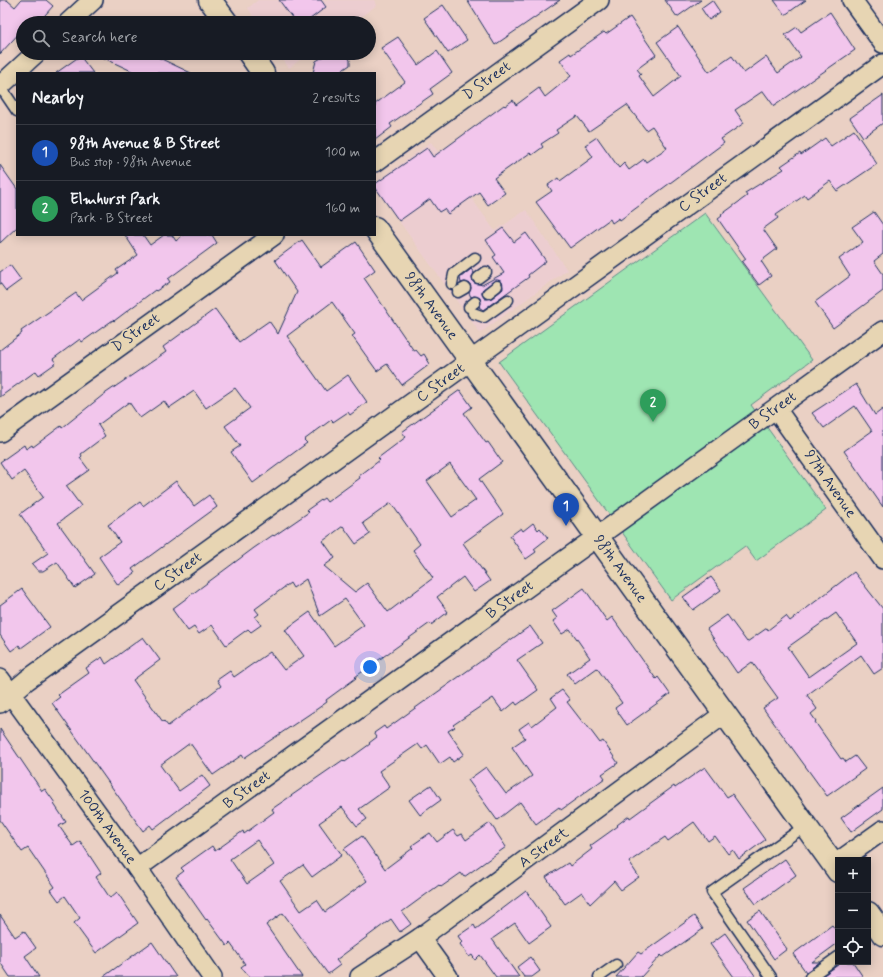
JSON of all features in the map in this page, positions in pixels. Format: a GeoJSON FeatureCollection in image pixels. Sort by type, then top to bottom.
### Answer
{"type":"FeatureCollection","features":[{"type":"Feature","properties":{"kind":"main road"},"geometry":{"type":"LineString","coordinates":[[254,60],[262,72]]}},
{"type":"Feature","properties":{"kind":"main road","name":"98th Avenue"},"geometry":{"type":"LineString","coordinates":[[376,229],[805,826],[835,861]]}},
{"type":"Feature","properties":{"kind":"street"},"geometry":{"type":"LineString","coordinates":[[76,16],[93,0]]}},
{"type":"Feature","properties":{"kind":"street","name":"D Street"},"geometry":{"type":"LineString","coordinates":[[376,161],[599,0]]}},
{"type":"Feature","properties":{"kind":"street"},"geometry":{"type":"LineString","coordinates":[[852,0],[883,43]]}},
{"type":"Feature","properties":{"kind":"street"},"geometry":{"type":"LineString","coordinates":[[0,86],[28,60]]}},
{"type":"Feature","properties":{"kind":"street","name":"C Street"},"geometry":{"type":"LineString","coordinates":[[4,692],[27,680],[883,64]]}},
{"type":"Feature","properties":{"kind":"street","name":"D Street"},"geometry":{"type":"LineString","coordinates":[[0,432],[273,236]]}},
{"type":"Feature","properties":{"kind":"street","name":"B Street"},"geometry":{"type":"LineString","coordinates":[[137,868],[776,410],[883,331]]}},
{"type":"Feature","properties":{"kind":"street","name":"97th Avenue"},"geometry":{"type":"LineString","coordinates":[[776,410],[883,559]]}},
{"type":"Feature","properties":{"kind":"street","name":"100th Avenue"},"geometry":{"type":"LineString","coordinates":[[4,692],[137,868],[212,977]]}},
{"type":"Feature","properties":{"kind":"street","name":"A Street"},"geometry":{"type":"LineString","coordinates":[[360,977],[420,938],[724,714]]}},
{"type":"Feature","properties":{"kind":"street"},"geometry":{"type":"LineString","coordinates":[[848,857],[883,830]]}},
{"type":"Feature","properties":{"kind":"street"},"geometry":{"type":"LineString","coordinates":[[420,938],[448,977]]}},
{"type":"Feature","properties":{"kind":"lane"},"geometry":{"type":"LineString","coordinates":[[0,86],[16,110]]}},
{"type":"Feature","properties":{"kind":"lane"},"geometry":{"type":"LineString","coordinates":[[458,288],[454,274],[475,258]]}},
{"type":"Feature","properties":{"kind":"lane"},"geometry":{"type":"LineString","coordinates":[[488,293],[497,286]]}},
{"type":"Feature","properties":{"kind":"lane"},"geometry":{"type":"LineString","coordinates":[[472,307],[484,317],[508,300]]}},
{"type":"Feature","properties":{"kind":"lane"},"geometry":{"type":"LineString","coordinates":[[771,977],[712,892],[805,826]]}},
{"type":"Feature","properties":{"kind":"lane"},"geometry":{"type":"LineString","coordinates":[[810,977],[835,960]]}},
{"type":"Feature","properties":{"kind":"lane"},"geometry":{"type":"LineString","coordinates":[[599,977],[616,965]]}},
{"type":"Feature","properties":{"kind":"shaded area"},"geometry":{"type":"Polygon","coordinates":[[[258,0],[374,0],[377,5],[362,16],[253,16],[248,8],[258,0]]]}},
{"type":"Feature","properties":{"kind":"shaded area"},"geometry":{"type":"Polygon","coordinates":[[[283,60],[300,60],[289,68],[283,60]]]}},
{"type":"Feature","properties":{"kind":"shaded area"},"geometry":{"type":"Polygon","coordinates":[[[431,142],[495,231],[526,210],[567,270],[480,333],[376,189],[376,182],[431,142]]]}},
{"type":"Feature","properties":{"kind":"green space"},"geometry":{"type":"Polygon","coordinates":[[[705,213],[812,360],[751,405],[826,510],[756,561],[745,546],[671,600],[499,362],[705,213]]]}},
{"type":"Feature","properties":{"kind":"building"},"geometry":{"type":"Polygon","coordinates":[[[0,0],[7,0],[15,7],[21,0],[46,0],[53,6],[44,16],[16,16],[16,37],[0,54],[0,0]]]}},
{"type":"Feature","properties":{"kind":"building"},"geometry":{"type":"Polygon","coordinates":[[[279,0],[321,0],[326,7],[314,16],[291,16],[279,0]]]}},
{"type":"Feature","properties":{"kind":"building"},"geometry":{"type":"Polygon","coordinates":[[[467,0],[560,0],[495,45],[467,0]]]}},
{"type":"Feature","properties":{"kind":"building"},"geometry":{"type":"Polygon","coordinates":[[[665,0],[701,0],[677,17],[665,0]]]}},
{"type":"Feature","properties":{"kind":"building"},"geometry":{"type":"Polygon","coordinates":[[[712,0],[720,12],[709,20],[701,8],[712,0]]]}},
{"type":"Feature","properties":{"kind":"building"},"geometry":{"type":"Polygon","coordinates":[[[774,0],[806,0],[785,15],[774,0]]]}},
{"type":"Feature","properties":{"kind":"building"},"geometry":{"type":"Polygon","coordinates":[[[443,5],[467,40],[448,53],[424,18],[443,5]]]}},
{"type":"Feature","properties":{"kind":"building"},"geometry":{"type":"Polygon","coordinates":[[[830,12],[855,50],[774,106],[763,91],[735,110],[744,123],[721,139],[724,143],[620,220],[619,218],[612,223],[610,219],[570,248],[536,202],[552,191],[548,185],[558,178],[560,181],[593,157],[585,145],[597,137],[619,168],[624,163],[629,170],[644,159],[646,162],[667,148],[652,126],[646,130],[627,105],[589,131],[577,116],[556,130],[558,133],[541,144],[543,147],[532,155],[530,153],[494,178],[505,193],[488,205],[479,192],[448,214],[444,209],[439,212],[430,199],[399,221],[376,188],[376,183],[427,148],[433,157],[513,100],[516,105],[539,88],[545,97],[571,76],[560,60],[570,53],[571,55],[604,32],[606,34],[630,17],[656,55],[637,69],[641,74],[639,76],[654,97],[681,76],[657,42],[678,27],[709,72],[732,56],[744,73],[766,57],[778,73],[801,57],[785,35],[797,27],[801,32],[830,12]]]}},
{"type":"Feature","properties":{"kind":"building"},"geometry":{"type":"Polygon","coordinates":[[[398,37],[418,65],[437,51],[452,73],[430,89],[433,94],[390,124],[392,127],[376,139],[376,103],[405,82],[381,48],[398,37]]]}},
{"type":"Feature","properties":{"kind":"building"},"geometry":{"type":"Polygon","coordinates":[[[74,60],[83,60],[92,72],[57,72],[74,60]]]}},
{"type":"Feature","properties":{"kind":"building"},"geometry":{"type":"Polygon","coordinates":[[[108,60],[164,60],[189,72],[134,72],[108,60]]]}},
{"type":"Feature","properties":{"kind":"building"},"geometry":{"type":"Polygon","coordinates":[[[350,60],[350,65],[340,72],[313,72],[316,61],[350,60]]]}},
{"type":"Feature","properties":{"kind":"building"},"geometry":{"type":"Polygon","coordinates":[[[883,95],[883,123],[863,137],[850,118],[883,95]]]}},
{"type":"Feature","properties":{"kind":"building"},"geometry":{"type":"Polygon","coordinates":[[[854,130],[877,164],[837,191],[830,181],[807,198],[805,195],[776,215],[778,218],[763,229],[777,249],[761,261],[771,276],[759,285],[742,262],[746,259],[718,219],[722,216],[721,215],[747,196],[745,193],[784,169],[781,166],[800,153],[801,155],[825,138],[831,146],[854,130]]]}},
{"type":"Feature","properties":{"kind":"building"},"geometry":{"type":"Polygon","coordinates":[[[0,165],[16,188],[16,228],[0,243],[0,165]]]}},
{"type":"Feature","properties":{"kind":"building"},"geometry":{"type":"Polygon","coordinates":[[[874,212],[883,225],[883,254],[874,261],[883,274],[883,291],[833,328],[815,302],[850,276],[839,259],[863,242],[852,227],[874,212]]]}},
{"type":"Feature","properties":{"kind":"building"},"geometry":{"type":"Polygon","coordinates":[[[503,228],[514,242],[526,233],[546,261],[528,275],[529,277],[483,310],[479,307],[481,304],[480,298],[474,296],[471,297],[469,293],[471,288],[470,284],[465,282],[461,283],[460,278],[471,269],[474,273],[472,278],[473,282],[482,285],[504,273],[493,257],[496,255],[486,240],[503,228]],[[496,280],[482,290],[482,294],[485,299],[492,298],[503,289],[502,282],[496,280]]]}},
{"type":"Feature","properties":{"kind":"building"},"geometry":{"type":"Polygon","coordinates":[[[126,236],[144,236],[150,245],[163,236],[173,236],[176,241],[182,236],[213,236],[217,243],[168,279],[170,282],[156,291],[155,290],[114,321],[113,320],[82,342],[80,339],[53,359],[56,363],[39,375],[36,371],[0,397],[0,350],[22,333],[21,331],[76,293],[81,300],[118,273],[116,270],[138,255],[126,236]]]}},
{"type":"Feature","properties":{"kind":"building"},"geometry":{"type":"Polygon","coordinates":[[[302,240],[321,267],[356,242],[375,270],[364,278],[414,351],[416,350],[421,356],[424,354],[430,364],[402,385],[387,364],[377,371],[352,336],[355,334],[332,302],[287,336],[326,391],[348,375],[367,402],[350,415],[348,412],[333,422],[331,420],[304,440],[307,443],[253,483],[231,452],[240,446],[225,426],[250,408],[235,388],[206,408],[194,391],[169,408],[164,401],[140,418],[129,402],[98,425],[105,436],[81,454],[82,456],[80,458],[89,470],[66,486],[81,506],[58,523],[95,574],[75,588],[57,562],[43,571],[38,571],[32,564],[48,553],[20,514],[43,497],[24,471],[12,480],[0,462],[24,445],[26,449],[32,445],[33,447],[61,426],[62,428],[103,395],[166,352],[163,347],[215,309],[239,342],[269,321],[278,334],[297,292],[275,260],[302,240]]]}},
{"type":"Feature","properties":{"kind":"building"},"geometry":{"type":"Polygon","coordinates":[[[10,265],[21,280],[6,291],[0,283],[0,272],[10,265]]]}},
{"type":"Feature","properties":{"kind":"building"},"geometry":{"type":"Polygon","coordinates":[[[856,384],[875,415],[883,409],[883,507],[844,451],[872,431],[855,406],[824,428],[812,413],[856,384]]]}},
{"type":"Feature","properties":{"kind":"building"},"geometry":{"type":"Polygon","coordinates":[[[460,390],[472,407],[464,413],[502,462],[479,479],[503,514],[463,543],[490,581],[474,592],[463,577],[437,597],[448,612],[431,625],[430,623],[355,677],[356,678],[326,700],[327,702],[317,709],[244,758],[242,755],[213,775],[190,743],[160,765],[179,791],[202,775],[210,786],[153,829],[150,825],[143,831],[52,703],[60,697],[58,695],[89,673],[86,668],[102,657],[106,664],[143,637],[160,660],[133,680],[163,722],[164,721],[168,726],[221,686],[217,680],[230,671],[234,677],[270,652],[284,670],[304,656],[285,630],[310,612],[334,646],[364,625],[345,599],[320,616],[306,579],[293,588],[290,583],[255,609],[259,614],[255,617],[261,625],[251,632],[248,629],[226,645],[212,625],[199,634],[194,627],[188,631],[172,609],[254,548],[309,512],[307,510],[324,498],[327,502],[360,478],[359,476],[380,460],[378,458],[406,437],[402,432],[460,390]],[[450,464],[427,481],[452,517],[476,500],[450,464]],[[391,503],[363,523],[370,534],[356,544],[343,526],[323,541],[335,558],[324,566],[355,592],[367,583],[388,612],[433,578],[413,550],[420,544],[391,503]]]}},
{"type":"Feature","properties":{"kind":"building"},"geometry":{"type":"Polygon","coordinates":[[[176,481],[194,506],[209,495],[217,507],[132,569],[135,573],[118,585],[99,557],[120,542],[108,525],[140,502],[143,506],[176,481]]]}},
{"type":"Feature","properties":{"kind":"building"},"geometry":{"type":"Polygon","coordinates":[[[533,523],[538,530],[540,528],[548,538],[534,549],[536,552],[526,559],[510,536],[521,528],[523,531],[533,523]]]}},
{"type":"Feature","properties":{"kind":"building"},"geometry":{"type":"Polygon","coordinates":[[[854,572],[883,609],[883,668],[874,674],[861,655],[807,695],[817,709],[811,714],[816,721],[815,722],[841,759],[843,758],[846,762],[855,756],[865,769],[827,796],[763,708],[778,698],[752,662],[737,673],[707,629],[727,615],[747,642],[767,628],[768,630],[786,616],[790,621],[854,572]],[[836,613],[788,647],[809,677],[857,643],[836,613]]]}},
{"type":"Feature","properties":{"kind":"building"},"geometry":{"type":"Polygon","coordinates":[[[711,577],[721,590],[693,610],[683,597],[711,577]]]}},
{"type":"Feature","properties":{"kind":"building"},"geometry":{"type":"Polygon","coordinates":[[[584,588],[607,621],[612,617],[656,679],[658,677],[670,694],[627,725],[615,708],[622,703],[597,668],[575,684],[567,674],[590,658],[570,629],[562,634],[553,621],[557,618],[552,611],[584,588]]]}},
{"type":"Feature","properties":{"kind":"building"},"geometry":{"type":"Polygon","coordinates":[[[22,589],[50,627],[21,648],[19,645],[11,651],[0,635],[0,605],[22,589]]]}},
{"type":"Feature","properties":{"kind":"building"},"geometry":{"type":"Polygon","coordinates":[[[530,626],[542,643],[517,660],[538,690],[517,705],[515,702],[503,712],[493,698],[453,725],[455,727],[448,731],[464,754],[453,762],[450,757],[440,764],[427,745],[422,749],[418,744],[379,771],[390,787],[359,809],[367,819],[357,826],[342,807],[319,823],[342,855],[312,877],[303,865],[280,881],[301,911],[317,900],[325,912],[367,881],[344,849],[362,836],[385,869],[413,848],[411,846],[430,833],[437,842],[453,830],[458,836],[462,834],[466,840],[490,823],[506,847],[464,877],[461,873],[441,887],[439,885],[402,912],[411,924],[400,932],[391,919],[336,960],[340,965],[328,974],[283,913],[266,925],[302,977],[249,977],[241,967],[245,964],[230,943],[227,946],[207,919],[206,920],[176,877],[184,871],[181,868],[212,846],[215,851],[243,831],[244,834],[274,812],[272,809],[343,760],[345,762],[370,744],[369,743],[377,737],[374,733],[384,726],[386,729],[530,626]],[[257,840],[230,859],[247,884],[274,865],[257,840]]]}},
{"type":"Feature","properties":{"kind":"building"},"geometry":{"type":"Polygon","coordinates":[[[562,690],[570,700],[567,702],[600,743],[603,741],[618,763],[602,774],[605,778],[561,810],[559,807],[536,824],[520,802],[497,820],[468,780],[486,767],[506,794],[532,776],[512,747],[525,738],[519,729],[529,722],[532,726],[557,707],[551,698],[562,690]]]}},
{"type":"Feature","properties":{"kind":"building"},"geometry":{"type":"Polygon","coordinates":[[[0,729],[42,791],[45,789],[55,803],[54,804],[66,822],[59,826],[73,846],[80,841],[101,873],[96,877],[110,898],[117,892],[138,923],[96,953],[74,923],[80,918],[65,896],[59,901],[51,890],[55,887],[28,848],[22,852],[0,820],[0,729]]]}},
{"type":"Feature","properties":{"kind":"building"},"geometry":{"type":"Polygon","coordinates":[[[705,767],[727,797],[732,794],[765,840],[739,859],[733,850],[728,854],[715,836],[708,841],[694,822],[668,841],[665,837],[629,862],[639,877],[621,890],[614,881],[590,904],[582,892],[565,904],[546,877],[568,863],[570,866],[592,849],[590,846],[618,826],[617,825],[629,816],[630,818],[674,786],[675,788],[705,767]]]}},
{"type":"Feature","properties":{"kind":"building"},"geometry":{"type":"Polygon","coordinates":[[[431,785],[441,800],[420,815],[409,800],[431,785]]]}},
{"type":"Feature","properties":{"kind":"building"},"geometry":{"type":"Polygon","coordinates":[[[883,788],[883,809],[851,832],[841,818],[883,788]]]}},
{"type":"Feature","properties":{"kind":"building"},"geometry":{"type":"Polygon","coordinates":[[[785,859],[796,875],[756,904],[744,888],[785,859]]]}},
{"type":"Feature","properties":{"kind":"building"},"geometry":{"type":"Polygon","coordinates":[[[526,891],[551,927],[529,943],[515,923],[492,939],[519,977],[496,977],[480,955],[475,960],[472,955],[469,957],[460,944],[462,942],[458,936],[474,925],[476,929],[526,891]]]}},
{"type":"Feature","properties":{"kind":"building"},"geometry":{"type":"Polygon","coordinates":[[[760,911],[787,949],[774,959],[747,920],[760,911]]]}},
{"type":"Feature","properties":{"kind":"building"},"geometry":{"type":"Polygon","coordinates":[[[0,915],[15,937],[24,931],[36,948],[25,956],[39,977],[10,977],[0,962],[0,915]]]}},
{"type":"Feature","properties":{"kind":"building"},"geometry":{"type":"Polygon","coordinates":[[[694,916],[703,929],[663,957],[661,955],[641,977],[616,977],[638,952],[641,954],[694,916]]]}},
{"type":"Feature","properties":{"kind":"building"},"geometry":{"type":"Polygon","coordinates":[[[832,925],[835,929],[835,945],[812,962],[820,962],[806,972],[793,954],[832,925]]]}},
{"type":"Feature","properties":{"kind":"building"},"geometry":{"type":"Polygon","coordinates":[[[725,933],[756,977],[734,977],[710,944],[725,933]]]}},
{"type":"Feature","properties":{"kind":"building"},"geometry":{"type":"Polygon","coordinates":[[[152,942],[176,977],[103,977],[152,942]]]}},
{"type":"Feature","properties":{"kind":"building"},"geometry":{"type":"Polygon","coordinates":[[[530,957],[540,971],[532,977],[524,977],[517,967],[530,957]]]}},
{"type":"Feature","properties":{"kind":"building"},"geometry":{"type":"Polygon","coordinates":[[[838,965],[855,965],[863,977],[821,977],[838,965]]]}},
{"type":"Feature","properties":{"kind":"place","name":"Elmhurst Park"},"geometry":{"type":"Point","coordinates":[653,422]}},
{"type":"Feature","properties":{"kind":"place","name":"98th Avenue & B Street"},"geometry":{"type":"Point","coordinates":[566,526]}}]}
